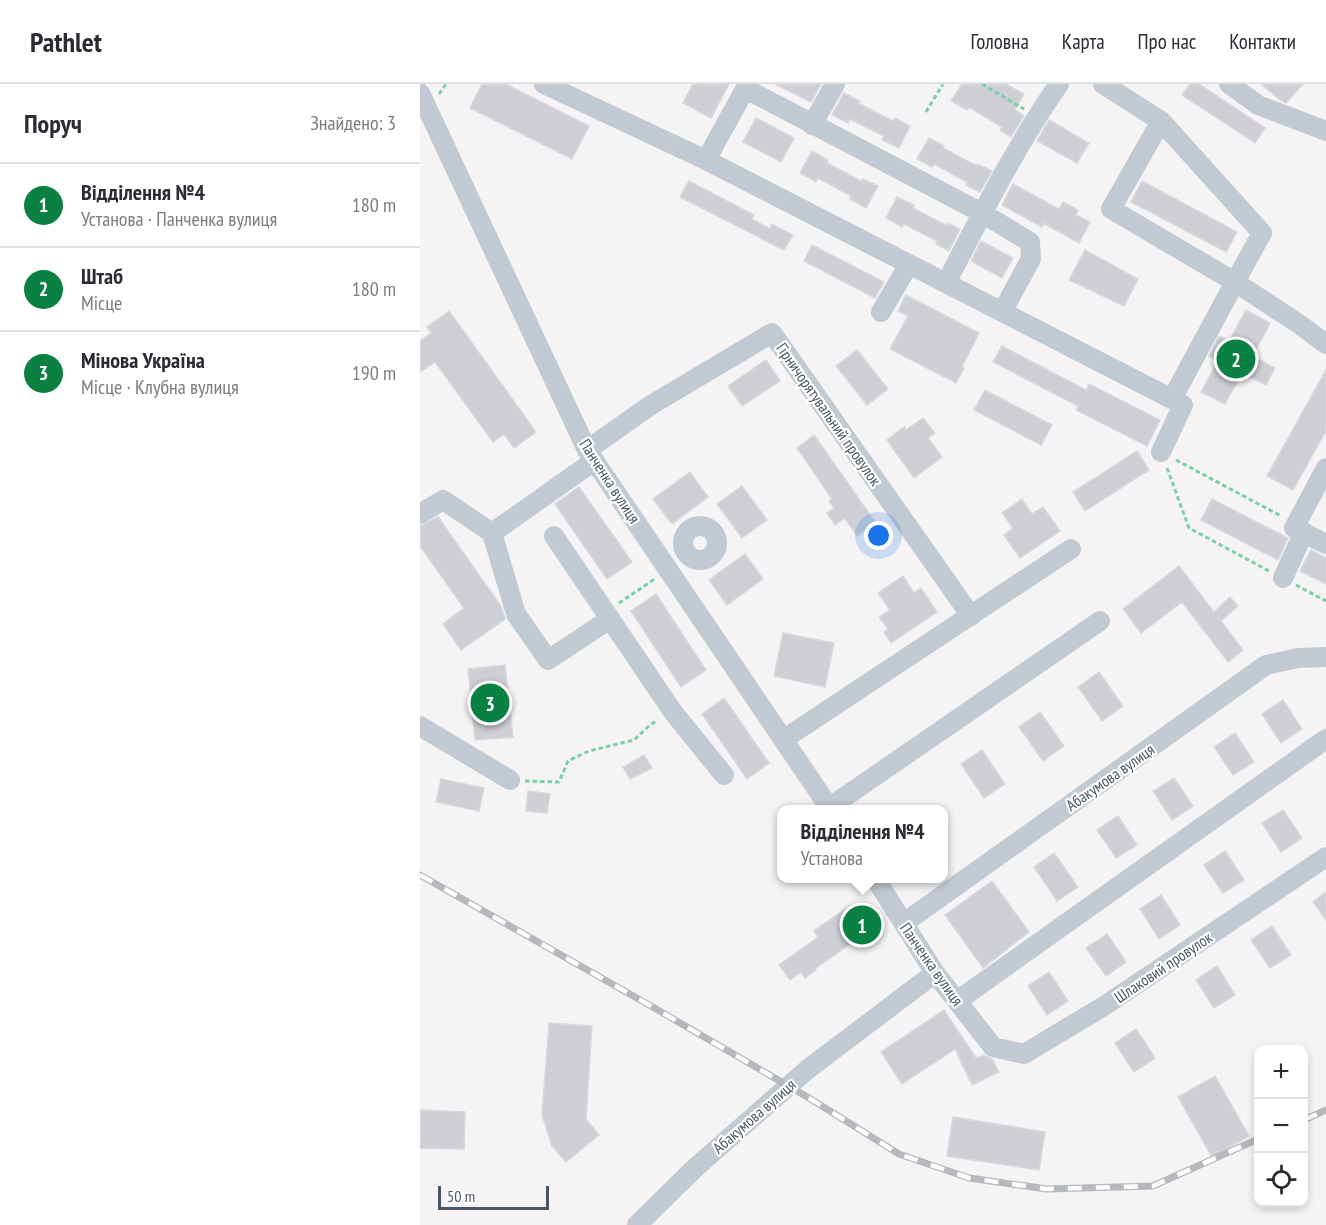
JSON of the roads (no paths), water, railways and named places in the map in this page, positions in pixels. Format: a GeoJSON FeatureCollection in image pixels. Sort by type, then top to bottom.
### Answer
{"type":"FeatureCollection","features":[{"type":"Feature","properties":{"kind":"street"},"geometry":{"type":"LineString","coordinates":[[544,84],[706,160],[1183,405],[1161,452]]}},
{"type":"Feature","properties":{"kind":"street"},"geometry":{"type":"LineString","coordinates":[[812,125],[835,84]]}},
{"type":"Feature","properties":{"kind":"street"},"geometry":{"type":"LineString","coordinates":[[946,283],[1036,117],[1059,84]]}},
{"type":"Feature","properties":{"kind":"street"},"geometry":{"type":"LineString","coordinates":[[1103,84],[1161,121],[1262,233],[1172,399]]}},
{"type":"Feature","properties":{"kind":"street"},"geometry":{"type":"LineString","coordinates":[[1229,84],[1258,105],[1326,131]]}},
{"type":"Feature","properties":{"kind":"street"},"geometry":{"type":"LineString","coordinates":[[706,160],[747,86],[812,125],[982,213],[1030,242],[1031,259],[1002,312]]}},
{"type":"Feature","properties":{"kind":"street","name":"Панченка вулиця"},"geometry":{"type":"LineString","coordinates":[[420,93],[591,456],[829,805]]}},
{"type":"Feature","properties":{"kind":"street"},"geometry":{"type":"LineString","coordinates":[[1161,121],[1111,209],[1234,282],[1326,344]]}},
{"type":"Feature","properties":{"kind":"street"},"geometry":{"type":"LineString","coordinates":[[881,312],[909,264]]}},
{"type":"Feature","properties":{"kind":"street","name":"Гірничорятувальний провулок"},"geometry":{"type":"LineString","coordinates":[[591,456],[651,405],[772,333],[971,616]]}},
{"type":"Feature","properties":{"kind":"street"},"geometry":{"type":"LineString","coordinates":[[492,533],[591,456]]}},
{"type":"Feature","properties":{"kind":"street"},"geometry":{"type":"LineString","coordinates":[[1283,578],[1300,528],[1326,468]]}},
{"type":"Feature","properties":{"kind":"street"},"geometry":{"type":"LineString","coordinates":[[420,514],[443,500],[492,533],[516,614],[548,660],[608,616]]}},
{"type":"Feature","properties":{"kind":"street"},"geometry":{"type":"LineString","coordinates":[[1300,528],[1326,544]]}},
{"type":"Feature","properties":{"kind":"street"},"geometry":{"type":"LineString","coordinates":[[554,536],[673,712],[724,775]]}},
{"type":"Feature","properties":{"kind":"street"},"geometry":{"type":"LineString","coordinates":[[784,739],[1071,549]]}},
{"type":"Feature","properties":{"kind":"street"},"geometry":{"type":"LineString","coordinates":[[668,569],[686,555]]}},
{"type":"Feature","properties":{"kind":"street"},"geometry":{"type":"LineString","coordinates":[[835,805],[1100,621]]}},
{"type":"Feature","properties":{"kind":"street","name":"Абакумова вулиця"},"geometry":{"type":"LineString","coordinates":[[904,923],[1266,665],[1298,658],[1326,657]]}},
{"type":"Feature","properties":{"kind":"street"},"geometry":{"type":"LineString","coordinates":[[420,726],[510,780]]}},
{"type":"Feature","properties":{"kind":"street"},"geometry":{"type":"LineString","coordinates":[[957,1001],[1326,739]]}},
{"type":"Feature","properties":{"kind":"street","name":"Шлаковий провулок"},"geometry":{"type":"LineString","coordinates":[[993,1047],[1024,1054],[1104,1006],[1326,857]]}},
{"type":"Feature","properties":{"kind":"street","name":"Панченка вулиця"},"geometry":{"type":"LineString","coordinates":[[878,883],[935,973],[993,1047]]}},
{"type":"Feature","properties":{"kind":"street","name":"Абакумова вулиця"},"geometry":{"type":"LineString","coordinates":[[637,1225],[695,1168],[808,1069],[935,973]]}},
{"type":"Feature","properties":{"kind":"railway"},"geometry":{"type":"LineString","coordinates":[[420,875],[809,1098],[899,1154],[969,1178],[1047,1189],[1153,1186],[1254,1141]]}},
{"type":"Feature","properties":{"kind":"railway"},"geometry":{"type":"LineString","coordinates":[[1308,1118],[1326,1110]]}},
{"type":"Feature","properties":{"kind":"place","name":"Штаб"},"geometry":{"type":"Point","coordinates":[1236,359]}},
{"type":"Feature","properties":{"kind":"place","name":"Мінова Україна"},"geometry":{"type":"Point","coordinates":[490,703]}},
{"type":"Feature","properties":{"kind":"place","name":"Відділення №4"},"geometry":{"type":"Point","coordinates":[862,925]}}]}
